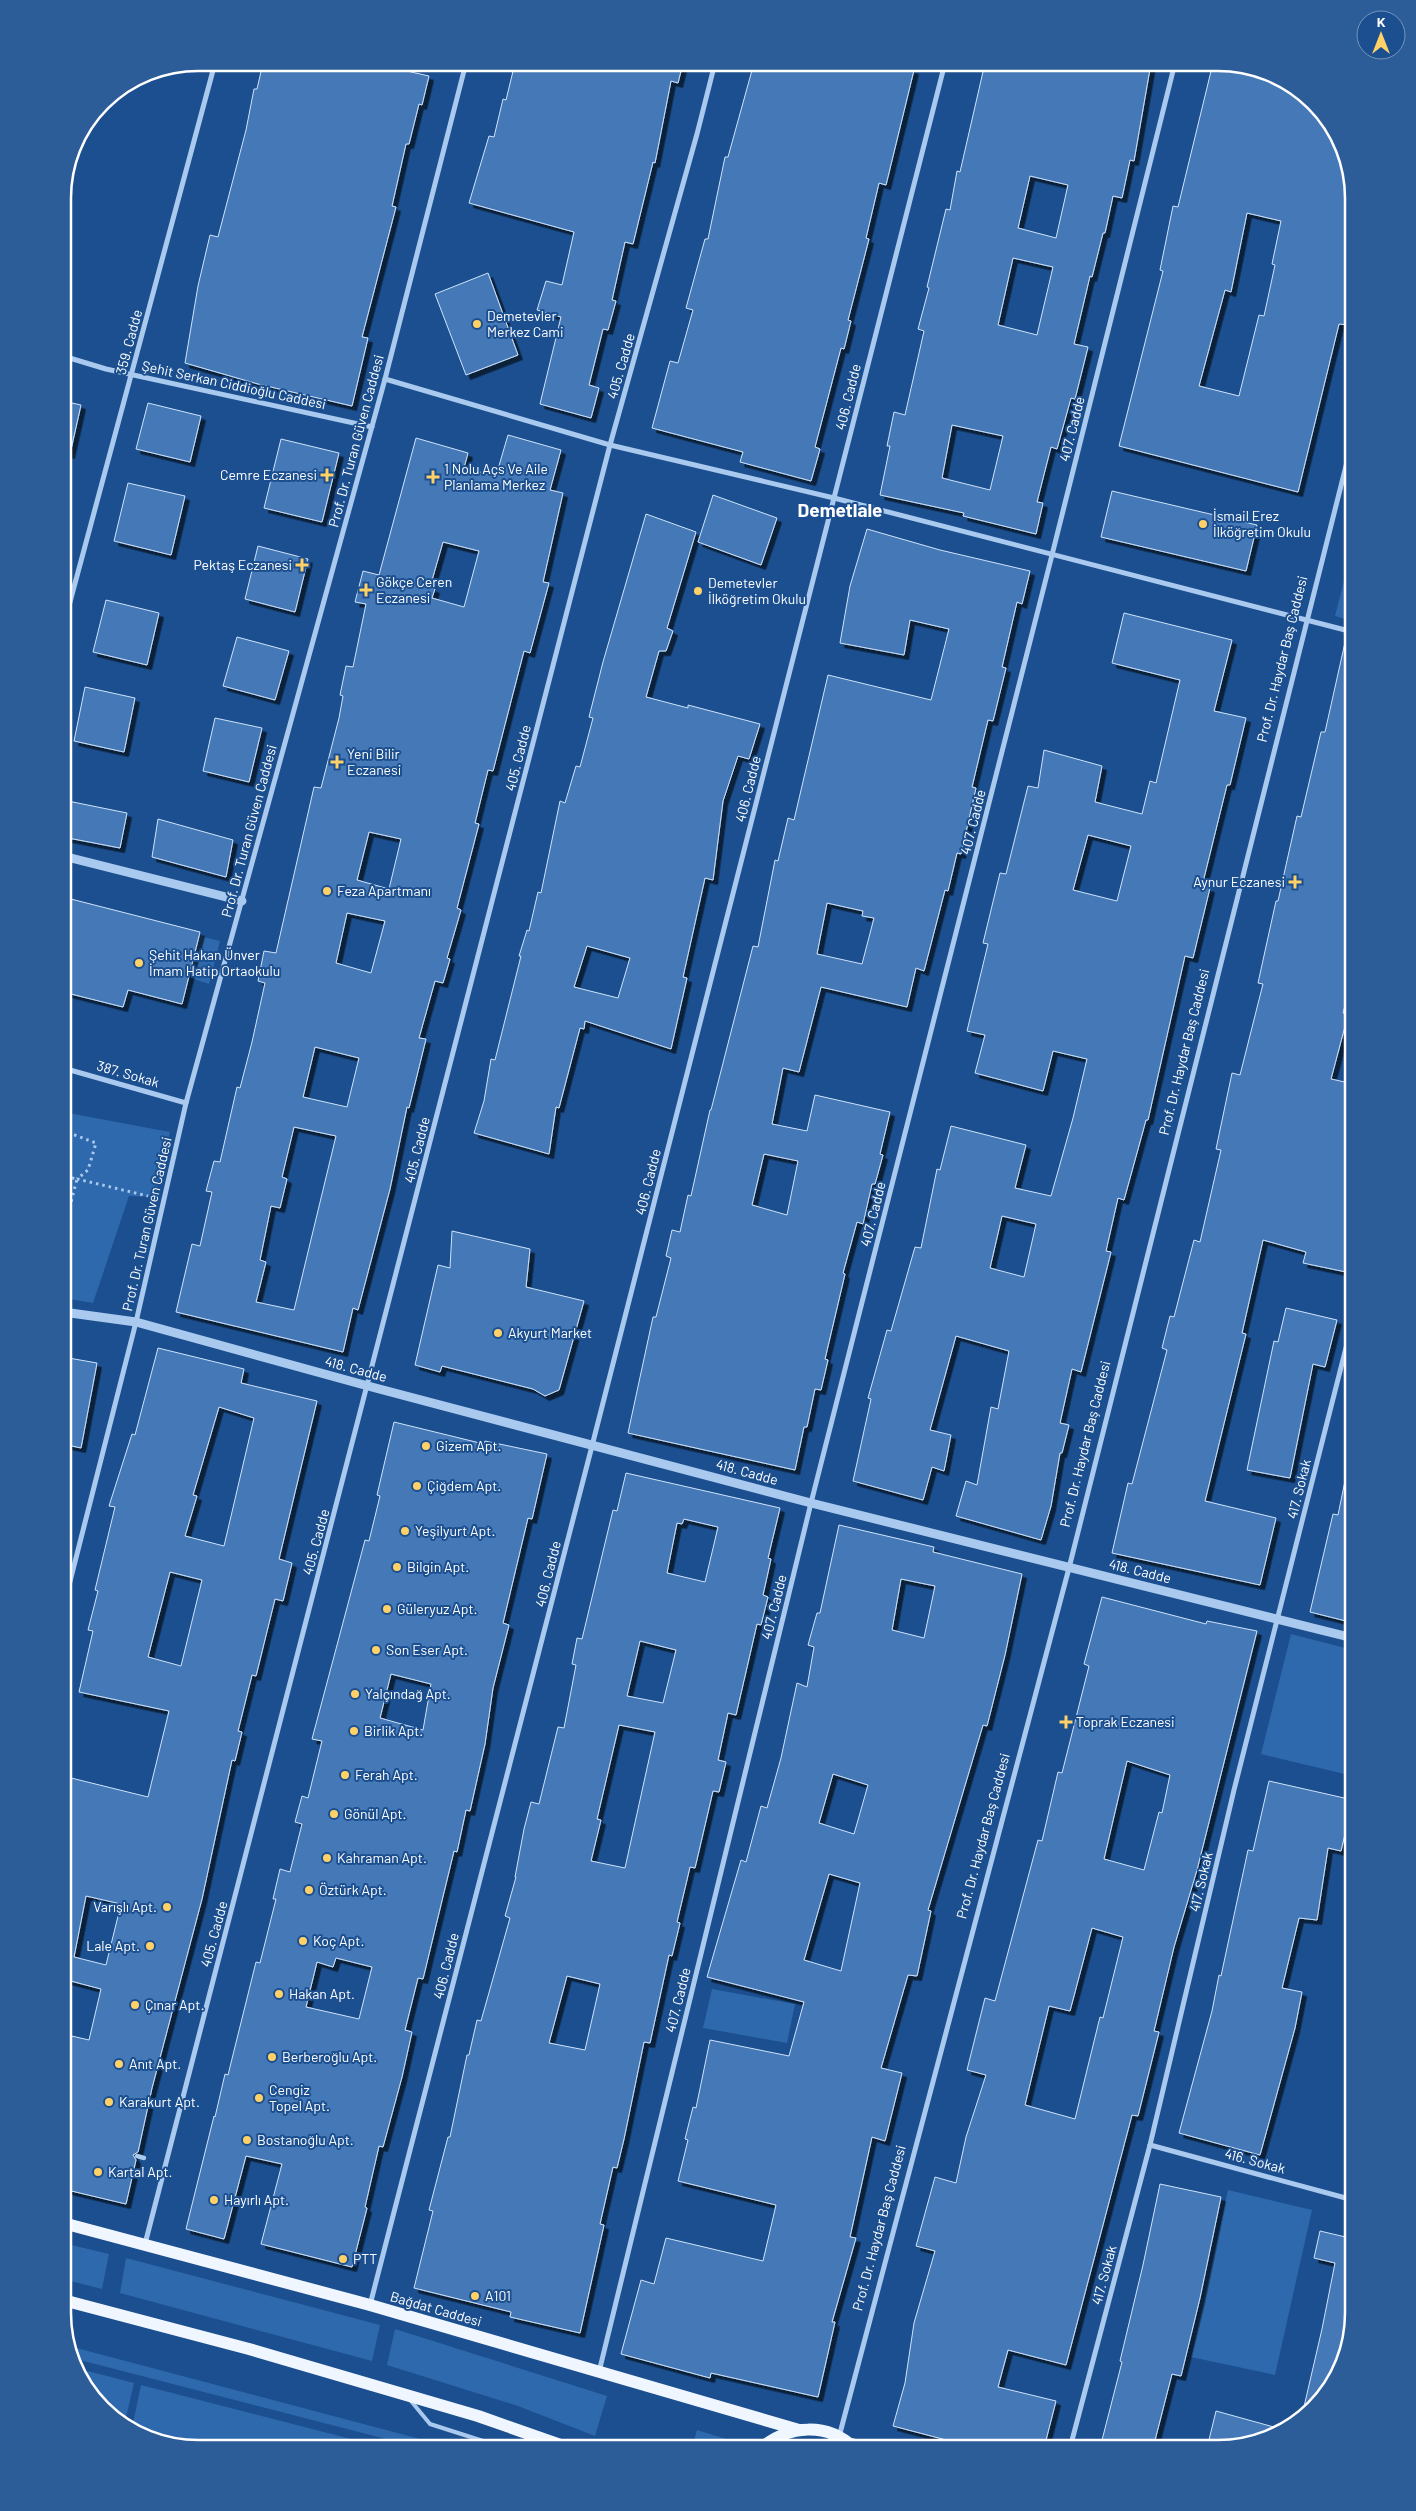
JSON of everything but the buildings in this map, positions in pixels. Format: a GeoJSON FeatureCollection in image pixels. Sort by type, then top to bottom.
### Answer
{"type":"FeatureCollection","features":[{"type":"Feature","properties":{"kind":"main road","name":"Bağdat Caddesi"},"geometry":{"type":"LineString","coordinates":[[71,2225],[370,2305],[798,2430]]}},
{"type":"Feature","properties":{"kind":"main road"},"geometry":{"type":"LineString","coordinates":[[71,2302],[250,2349],[504,2424],[546,2439]]}},
{"type":"Feature","properties":{"kind":"main road"},"geometry":{"type":"LineString","coordinates":[[773,2440],[778,2436],[798,2430],[819,2430],[840,2440]]}},
{"type":"Feature","properties":{"kind":"street","name":"359. Cadde"},"geometry":{"type":"LineString","coordinates":[[72,596],[212,72]]}},
{"type":"Feature","properties":{"kind":"street","name":"Prof. Dr. Turan Güven Caddesi"},"geometry":{"type":"LineString","coordinates":[[71,1575],[136,1322],[186,1103],[385,379],[464,72]]}},
{"type":"Feature","properties":{"kind":"street","name":"405. Cadde"},"geometry":{"type":"LineString","coordinates":[[145,2245],[610,445],[713,72]]}},
{"type":"Feature","properties":{"kind":"street","name":"406. Cadde"},"geometry":{"type":"LineString","coordinates":[[370,2305],[592,1446],[943,72]]}},
{"type":"Feature","properties":{"kind":"street","name":"407. Cadde"},"geometry":{"type":"LineString","coordinates":[[599,2372],[811,1503],[1173,72]]}},
{"type":"Feature","properties":{"kind":"street","name":"Şehit Serkan Ciddioğlu Caddesi"},"geometry":{"type":"LineString","coordinates":[[72,358],[132,375],[372,427]]}},
{"type":"Feature","properties":{"kind":"street"},"geometry":{"type":"LineString","coordinates":[[385,379],[610,445],[834,498],[1345,630]]}},
{"type":"Feature","properties":{"kind":"street","name":"Prof. Dr. Haydar Baş Caddesi"},"geometry":{"type":"LineString","coordinates":[[849,2440],[1345,473]]}},
{"type":"Feature","properties":{"kind":"street"},"geometry":{"type":"LineString","coordinates":[[72,858],[242,900]]}},
{"type":"Feature","properties":{"kind":"street","name":"387. Sokak"},"geometry":{"type":"LineString","coordinates":[[72,1070],[186,1103]]}},
{"type":"Feature","properties":{"kind":"street","name":"418. Cadde"},"geometry":{"type":"LineString","coordinates":[[71,1313],[136,1322],[368,1386],[811,1503],[1345,1636]]}},
{"type":"Feature","properties":{"kind":"street","name":"417. Sokak"},"geometry":{"type":"LineString","coordinates":[[1072,2440],[1150,2145],[1234,1790],[1345,1355]]}},
{"type":"Feature","properties":{"kind":"street","name":"416. Sokak"},"geometry":{"type":"LineString","coordinates":[[1150,2145],[1345,2198]]}},
{"type":"Feature","properties":{"kind":"street"},"geometry":{"type":"LineString","coordinates":[[137,2156],[144,2158]]}},
{"type":"Feature","properties":{"kind":"lane"},"geometry":{"type":"LineString","coordinates":[[407,2395],[430,2424],[478,2439]]}},
{"type":"Feature","properties":{"kind":"path"},"geometry":{"type":"LineString","coordinates":[[72,1134],[96,1143],[88,1170],[77,1179],[72,1196]]}},
{"type":"Feature","properties":{"kind":"path"},"geometry":{"type":"LineString","coordinates":[[72,1178],[148,1196]]}},
{"type":"Feature","properties":{"kind":"shaded area"},"geometry":{"type":"Polygon","coordinates":[[[1345,577],[1345,619],[1335,616],[1345,577]]]}},
{"type":"Feature","properties":{"kind":"shaded area"},"geometry":{"type":"Polygon","coordinates":[[[199,936],[220,941],[209,984],[188,977],[199,936]]]}},
{"type":"Feature","properties":{"kind":"shaded area"},"geometry":{"type":"Polygon","coordinates":[[[72,1114],[170,1132],[155,1197],[129,1196],[93,1303],[71,1299],[72,1114]]]}},
{"type":"Feature","properties":{"kind":"shaded area"},"geometry":{"type":"Polygon","coordinates":[[[1291,1634],[1345,1648],[1345,1774],[1261,1754],[1291,1634]]]}},
{"type":"Feature","properties":{"kind":"shaded area"},"geometry":{"type":"Polygon","coordinates":[[[712,1989],[795,2004],[787,2043],[703,2028],[712,1989]]]}},
{"type":"Feature","properties":{"kind":"shaded area"},"geometry":{"type":"Polygon","coordinates":[[[1228,2190],[1312,2210],[1275,2375],[1191,2357],[1228,2190]]]}},
{"type":"Feature","properties":{"kind":"shaded area"},"geometry":{"type":"Polygon","coordinates":[[[71,2245],[109,2254],[102,2289],[71,2281],[71,2245]]]}},
{"type":"Feature","properties":{"kind":"shaded area"},"geometry":{"type":"Polygon","coordinates":[[[126,2258],[380,2325],[372,2361],[120,2293],[126,2258]]]}},
{"type":"Feature","properties":{"kind":"shaded area"},"geometry":{"type":"Polygon","coordinates":[[[395,2329],[607,2396],[595,2436],[518,2406],[387,2365],[395,2329]]]}},
{"type":"Feature","properties":{"kind":"shaded area"},"geometry":{"type":"Polygon","coordinates":[[[77,2348],[421,2439],[387,2439],[81,2360],[77,2348]]]}},
{"type":"Feature","properties":{"kind":"shaded area"},"geometry":{"type":"Polygon","coordinates":[[[85,2370],[134,2383],[126,2417],[103,2396],[85,2370]]]}},
{"type":"Feature","properties":{"kind":"shaded area"},"geometry":{"type":"Polygon","coordinates":[[[141,2385],[352,2439],[190,2439],[158,2433],[133,2421],[141,2385]]]}},
{"type":"Feature","properties":{"kind":"shaded area"},"geometry":{"type":"Polygon","coordinates":[[[697,2430],[728,2440],[694,2439],[697,2430]]]}},
{"type":"Feature","properties":{"kind":"place","name":"Demetevler Merkez Cami"},"geometry":{"type":"Point","coordinates":[477,324]}},
{"type":"Feature","properties":{"kind":"place","name":"Cemre Eczanesi"},"geometry":{"type":"Point","coordinates":[327,475]}},
{"type":"Feature","properties":{"kind":"place","name":"1 Nolu Açs Ve Aile Planlama Merkez"},"geometry":{"type":"Point","coordinates":[433,477]}},
{"type":"Feature","properties":{"kind":"place","name":"İsmail Erez İlköğretim Okulu"},"geometry":{"type":"Point","coordinates":[1203,524]}},
{"type":"Feature","properties":{"kind":"place","name":"Pektaş Eczanesi"},"geometry":{"type":"Point","coordinates":[302,565]}},
{"type":"Feature","properties":{"kind":"place","name":"Gökçe Ceren Eczanesi"},"geometry":{"type":"Point","coordinates":[366,590]}},
{"type":"Feature","properties":{"kind":"place","name":"Demetevler İlköğretim Okulu"},"geometry":{"type":"Point","coordinates":[698,591]}},
{"type":"Feature","properties":{"kind":"place","name":"Yeni Bilir Eczanesi"},"geometry":{"type":"Point","coordinates":[337,762]}},
{"type":"Feature","properties":{"kind":"place","name":"Aynur Eczanesi"},"geometry":{"type":"Point","coordinates":[1295,882]}},
{"type":"Feature","properties":{"kind":"place","name":"Feza Apartmanı"},"geometry":{"type":"Point","coordinates":[327,891]}},
{"type":"Feature","properties":{"kind":"place","name":"Şehit Hakan Ünver İmam Hatip Ortaokulu"},"geometry":{"type":"Point","coordinates":[139,963]}},
{"type":"Feature","properties":{"kind":"place","name":"Akyurt Market"},"geometry":{"type":"Point","coordinates":[498,1333]}},
{"type":"Feature","properties":{"kind":"place","name":"Gizem Apt."},"geometry":{"type":"Point","coordinates":[426,1446]}},
{"type":"Feature","properties":{"kind":"place","name":"Çiğdem Apt."},"geometry":{"type":"Point","coordinates":[417,1486]}},
{"type":"Feature","properties":{"kind":"place","name":"Yeşilyurt Apt."},"geometry":{"type":"Point","coordinates":[405,1531]}},
{"type":"Feature","properties":{"kind":"place","name":"Bilgin Apt."},"geometry":{"type":"Point","coordinates":[397,1567]}},
{"type":"Feature","properties":{"kind":"place","name":"Güleryuz Apt."},"geometry":{"type":"Point","coordinates":[387,1609]}},
{"type":"Feature","properties":{"kind":"place","name":"Son Eser Apt."},"geometry":{"type":"Point","coordinates":[376,1650]}},
{"type":"Feature","properties":{"kind":"place","name":"Yalçındağ Apt."},"geometry":{"type":"Point","coordinates":[355,1694]}},
{"type":"Feature","properties":{"kind":"place","name":"Toprak Eczanesi"},"geometry":{"type":"Point","coordinates":[1066,1722]}},
{"type":"Feature","properties":{"kind":"place","name":"Birlik Apt."},"geometry":{"type":"Point","coordinates":[354,1731]}},
{"type":"Feature","properties":{"kind":"place","name":"Ferah Apt."},"geometry":{"type":"Point","coordinates":[345,1775]}},
{"type":"Feature","properties":{"kind":"place","name":"Gönül Apt."},"geometry":{"type":"Point","coordinates":[334,1814]}},
{"type":"Feature","properties":{"kind":"place","name":"Kahraman Apt."},"geometry":{"type":"Point","coordinates":[327,1858]}},
{"type":"Feature","properties":{"kind":"place","name":"Öztürk Apt."},"geometry":{"type":"Point","coordinates":[309,1890]}},
{"type":"Feature","properties":{"kind":"place","name":"Varışlı Apt."},"geometry":{"type":"Point","coordinates":[167,1907]}},
{"type":"Feature","properties":{"kind":"place","name":"Koç Apt."},"geometry":{"type":"Point","coordinates":[303,1941]}},
{"type":"Feature","properties":{"kind":"place","name":"Lale Apt."},"geometry":{"type":"Point","coordinates":[150,1946]}},
{"type":"Feature","properties":{"kind":"place","name":"Hakan Apt."},"geometry":{"type":"Point","coordinates":[279,1994]}},
{"type":"Feature","properties":{"kind":"place","name":"Çınar Apt."},"geometry":{"type":"Point","coordinates":[135,2005]}},
{"type":"Feature","properties":{"kind":"place","name":"Berberoğlu Apt."},"geometry":{"type":"Point","coordinates":[272,2057]}},
{"type":"Feature","properties":{"kind":"place","name":"Anıt Apt."},"geometry":{"type":"Point","coordinates":[119,2064]}},
{"type":"Feature","properties":{"kind":"place","name":"Cengiz Topel Apt."},"geometry":{"type":"Point","coordinates":[259,2098]}},
{"type":"Feature","properties":{"kind":"place","name":"Karakurt Apt."},"geometry":{"type":"Point","coordinates":[109,2102]}},
{"type":"Feature","properties":{"kind":"place","name":"Bostanoğlu Apt."},"geometry":{"type":"Point","coordinates":[247,2140]}},
{"type":"Feature","properties":{"kind":"place","name":"Kartal Apt."},"geometry":{"type":"Point","coordinates":[98,2172]}},
{"type":"Feature","properties":{"kind":"place","name":"Hayırlı Apt."},"geometry":{"type":"Point","coordinates":[214,2200]}},
{"type":"Feature","properties":{"kind":"place","name":"PTT"},"geometry":{"type":"Point","coordinates":[343,2259]}},
{"type":"Feature","properties":{"kind":"place","name":"A101"},"geometry":{"type":"Point","coordinates":[475,2296]}},
{"type":"Feature","properties":{"kind":"district","name":"Demetlale"},"geometry":{"type":"Point","coordinates":[840,510]}}]}
